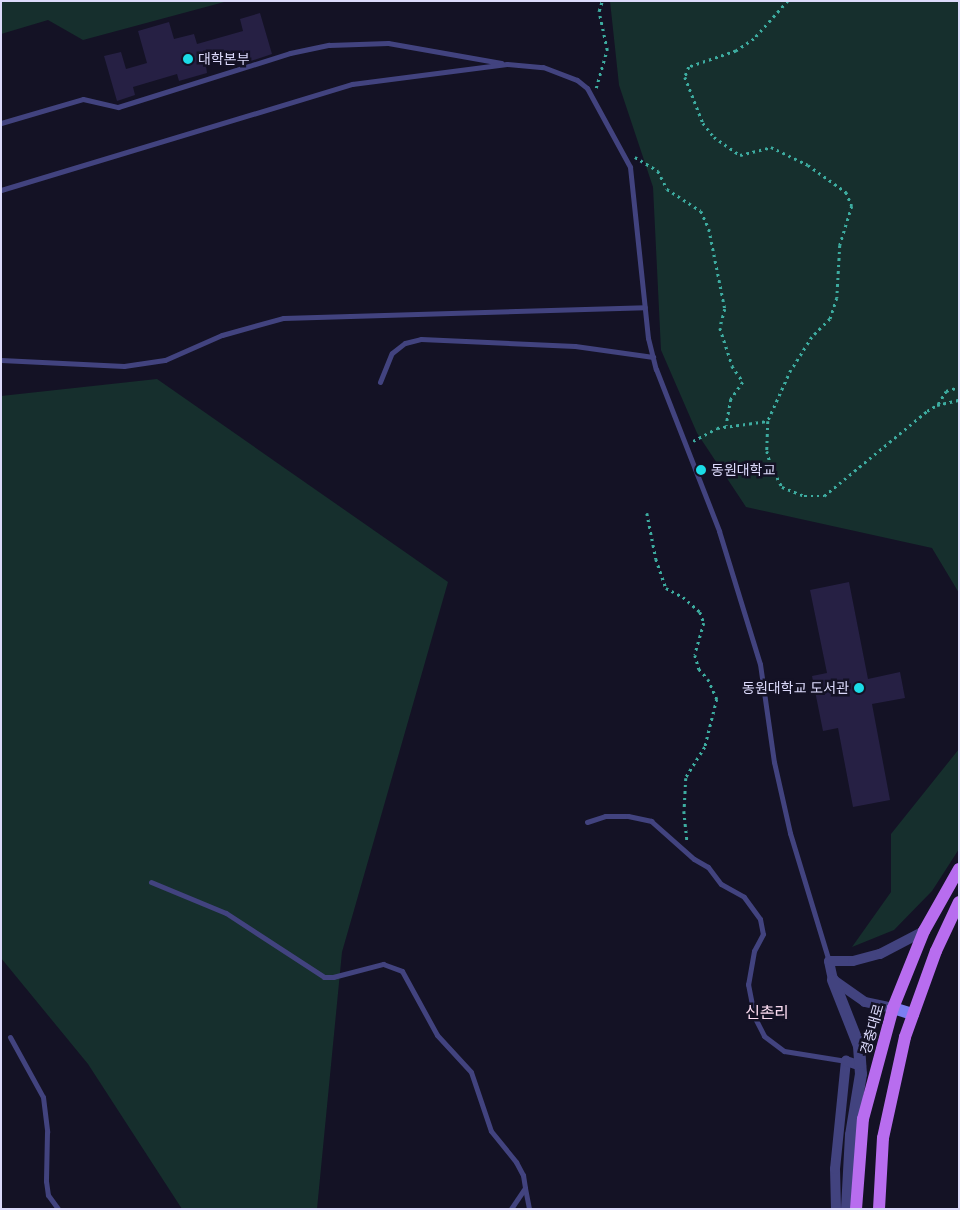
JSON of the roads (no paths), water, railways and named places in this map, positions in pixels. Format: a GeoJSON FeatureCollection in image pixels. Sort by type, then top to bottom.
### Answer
{"type":"FeatureCollection","features":[{"type":"Feature","properties":{"kind":"main road","name":"경충대로"},"geometry":{"type":"LineString","coordinates":[[856,1209],[864,1119],[893,1008],[924,932],[959,869]]}},
{"type":"Feature","properties":{"kind":"main road"},"geometry":{"type":"LineString","coordinates":[[879,1209],[883,1138],[899,1062],[913,1014],[959,902]]}},
{"type":"Feature","properties":{"kind":"main road"},"geometry":{"type":"LineString","coordinates":[[893,1008],[913,1014]]}},
{"type":"Feature","properties":{"kind":"street"},"geometry":{"type":"LineString","coordinates":[[848,1209],[851,1135],[861,1066],[858,1046],[833,980],[829,961],[853,961],[880,954],[924,932]]}},
{"type":"Feature","properties":{"kind":"street"},"geometry":{"type":"LineString","coordinates":[[833,980],[865,1002],[893,1008]]}},
{"type":"Feature","properties":{"kind":"street"},"geometry":{"type":"LineString","coordinates":[[836,1209],[835,1169],[846,1061],[861,1066]]}},
{"type":"Feature","properties":{"kind":"lane"},"geometry":{"type":"LineString","coordinates":[[1,124],[83,99],[118,107],[290,53],[329,45],[388,43],[508,64],[542,67],[577,80],[593,96],[630,166],[645,307],[653,357],[719,531],[760,664],[774,762],[790,833],[829,961]]}},
{"type":"Feature","properties":{"kind":"lane"},"geometry":{"type":"LineString","coordinates":[[1,190],[352,84],[508,64]]}},
{"type":"Feature","properties":{"kind":"lane"},"geometry":{"type":"LineString","coordinates":[[1,360],[132,365],[165,360],[222,335],[283,318],[645,307]]}},
{"type":"Feature","properties":{"kind":"lane"},"geometry":{"type":"LineString","coordinates":[[380,382],[392,354],[405,343],[421,339],[575,346],[653,357]]}},
{"type":"Feature","properties":{"kind":"lane"},"geometry":{"type":"LineString","coordinates":[[586,822],[613,816],[651,821],[694,859],[708,867],[721,884],[744,897],[760,919],[763,934],[754,951],[748,984],[754,1016],[764,1036],[784,1051],[846,1061]]}},
{"type":"Feature","properties":{"kind":"lane"},"geometry":{"type":"LineString","coordinates":[[151,882],[226,913],[324,977],[383,964],[402,971],[437,1034],[471,1072],[491,1131],[516,1162],[525,1188],[529,1209]]}},
{"type":"Feature","properties":{"kind":"lane"},"geometry":{"type":"LineString","coordinates":[[10,1037],[43,1097],[47,1132],[46,1181],[48,1195],[58,1209]]}},
{"type":"Feature","properties":{"kind":"lane"},"geometry":{"type":"LineString","coordinates":[[510,1209],[525,1188]]}},
{"type":"Feature","properties":{"kind":"place","name":"대학본부"},"geometry":{"type":"Point","coordinates":[188,59]}},
{"type":"Feature","properties":{"kind":"place","name":"동원대학교"},"geometry":{"type":"Point","coordinates":[701,470]}},
{"type":"Feature","properties":{"kind":"place","name":"동원대학교 도서관"},"geometry":{"type":"Point","coordinates":[859,688]}},
{"type":"Feature","properties":{"kind":"district","name":"신촌리"},"geometry":{"type":"Point","coordinates":[767,1013]}}]}
